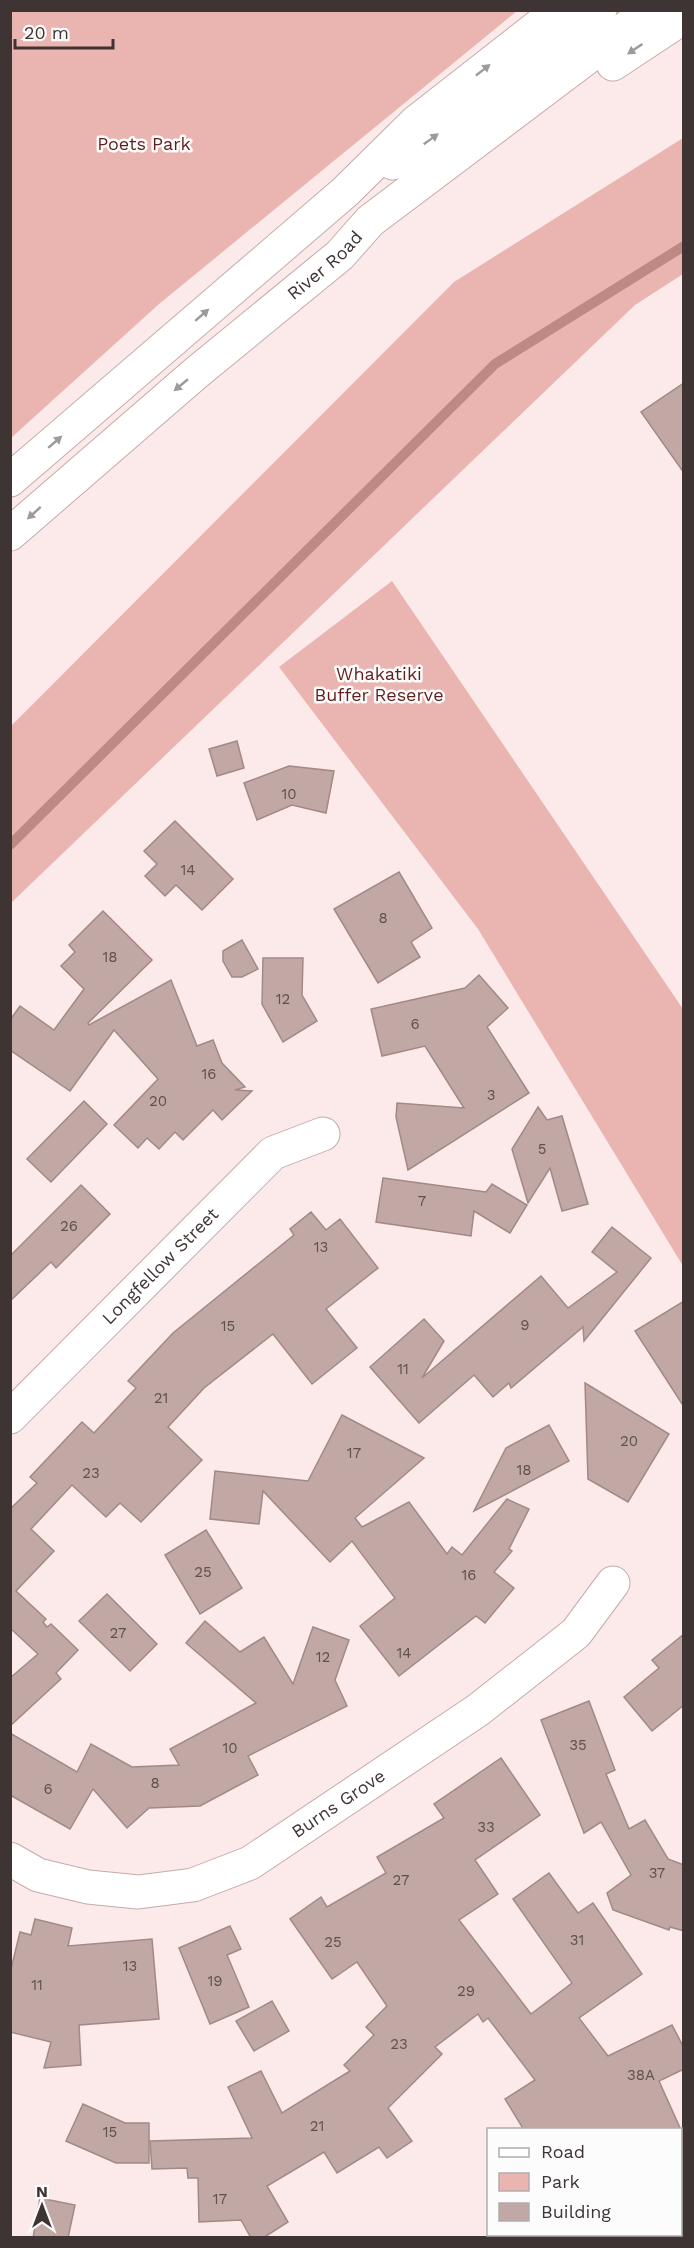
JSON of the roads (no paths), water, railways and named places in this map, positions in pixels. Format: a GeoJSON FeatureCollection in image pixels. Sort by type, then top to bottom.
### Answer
{"type":"FeatureCollection","features":[{"type":"Feature","properties":{"kind":"main road"},"geometry":{"type":"LineString","coordinates":[[10,480],[345,192],[416,122],[559,10]]}},
{"type":"Feature","properties":{"kind":"main road"},"geometry":{"type":"LineString","coordinates":[[345,192],[427,143],[600,10]]}},
{"type":"Feature","properties":{"kind":"main road","name":"River Road"},"geometry":{"type":"LineString","coordinates":[[10,534],[178,387],[340,255],[370,221],[650,10]]}},
{"type":"Feature","properties":{"kind":"main road"},"geometry":{"type":"LineString","coordinates":[[340,255],[380,236],[615,63],[684,17]]}},
{"type":"Feature","properties":{"kind":"main road","name":"Longfellow Street"},"geometry":{"type":"LineString","coordinates":[[10,1417],[273,1153],[323,1134]]}},
{"type":"Feature","properties":{"kind":"main road","name":"Burns Grove"},"geometry":{"type":"LineString","coordinates":[[10,1859],[38,1875],[88,1887],[138,1892],[194,1885],[250,1863],[478,1710],[576,1633],[613,1583]]}},
{"type":"Feature","properties":{"kind":"waterway"},"geometry":{"type":"LineString","coordinates":[[10,845],[495,364],[684,246]]}},
{"type":"Feature","properties":{"kind":"park label","name":"Poets Park"},"geometry":{"type":"Point","coordinates":[144,144]}},
{"type":"Feature","properties":{"kind":"park label","name":"Whakatiki Buffer Reserve"},"geometry":{"type":"Point","coordinates":[379,684]}}]}
